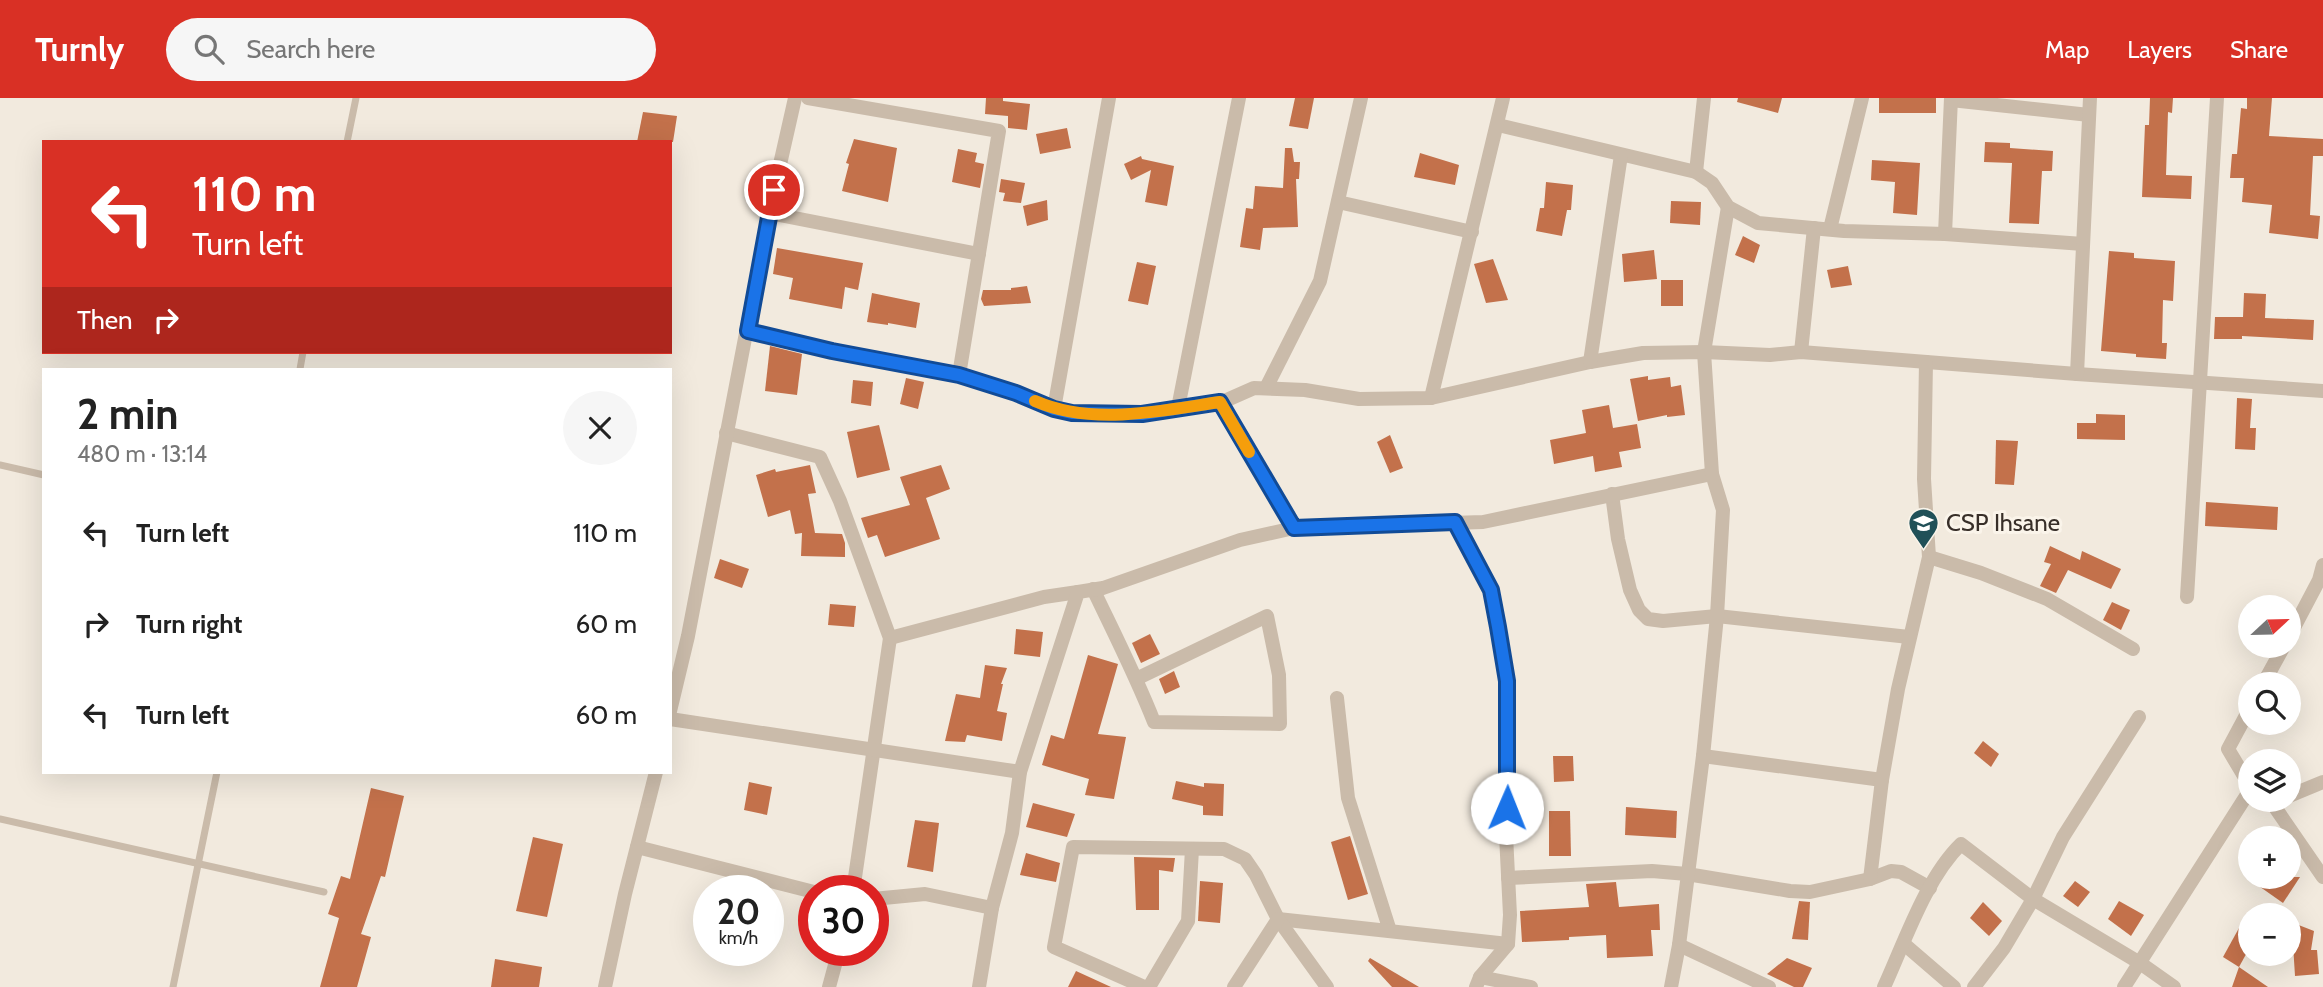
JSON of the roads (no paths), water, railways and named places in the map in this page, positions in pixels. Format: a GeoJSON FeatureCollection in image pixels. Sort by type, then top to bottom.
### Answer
{"type":"FeatureCollection","features":[{"type":"Feature","properties":{"kind":"street"},"geometry":{"type":"LineString","coordinates":[[672,703],[688,636],[769,213],[795,98]]}},
{"type":"Feature","properties":{"kind":"street"},"geometry":{"type":"LineString","coordinates":[[808,98],[999,131],[959,375]]}},
{"type":"Feature","properties":{"kind":"street"},"geometry":{"type":"LineString","coordinates":[[1054,409],[1109,98]]}},
{"type":"Feature","properties":{"kind":"street"},"geometry":{"type":"LineString","coordinates":[[1178,408],[1240,98]]}},
{"type":"Feature","properties":{"kind":"street"},"geometry":{"type":"LineString","coordinates":[[1266,388],[1320,281],[1361,98]]}},
{"type":"Feature","properties":{"kind":"street"},"geometry":{"type":"LineString","coordinates":[[1431,398],[1503,98]]}},
{"type":"Feature","properties":{"kind":"street"},"geometry":{"type":"LineString","coordinates":[[1696,172],[1704,98]]}},
{"type":"Feature","properties":{"kind":"street"},"geometry":{"type":"LineString","coordinates":[[1830,229],[1862,98]]}},
{"type":"Feature","properties":{"kind":"street"},"geometry":{"type":"LineString","coordinates":[[2077,374],[2090,98]]}},
{"type":"Feature","properties":{"kind":"street"},"geometry":{"type":"LineString","coordinates":[[2187,597],[2217,98]]}},
{"type":"Feature","properties":{"kind":"street"},"geometry":{"type":"LineString","coordinates":[[1945,234],[1951,99],[2089,115]]}},
{"type":"Feature","properties":{"kind":"street"},"geometry":{"type":"LineString","coordinates":[[1498,125],[1696,172],[1712,183],[1728,207],[1758,223],[2083,244]]}},
{"type":"Feature","properties":{"kind":"street"},"geometry":{"type":"LineString","coordinates":[[1590,362],[1621,156]]}},
{"type":"Feature","properties":{"kind":"street"},"geometry":{"type":"LineString","coordinates":[[1338,202],[1472,232]]}},
{"type":"Feature","properties":{"kind":"street"},"geometry":{"type":"LineString","coordinates":[[1671,987],[1679,945],[1703,756],[1717,616],[1723,510],[1712,474],[1704,352],[1728,207]]}},
{"type":"Feature","properties":{"kind":"street"},"geometry":{"type":"LineString","coordinates":[[769,213],[979,254]]}},
{"type":"Feature","properties":{"kind":"street"},"geometry":{"type":"LineString","coordinates":[[1801,352],[1814,228]]}},
{"type":"Feature","properties":{"kind":"street"},"geometry":{"type":"LineString","coordinates":[[748,331],[832,351],[959,375],[1072,413],[1142,414],[1220,402],[1254,387],[1305,390],[1359,399],[1431,398],[1590,362],[1643,353],[1770,355],[1801,352],[2323,391]]}},
{"type":"Feature","properties":{"kind":"street"},"geometry":{"type":"LineString","coordinates":[[1870,878],[1882,780],[1909,637],[1929,557],[1924,479],[1926,362]]}},
{"type":"Feature","properties":{"kind":"street"},"geometry":{"type":"LineString","coordinates":[[1220,402],[1294,528]]}},
{"type":"Feature","properties":{"kind":"street"},"geometry":{"type":"LineString","coordinates":[[726,433],[820,457],[840,501],[890,638],[855,875]]}},
{"type":"Feature","properties":{"kind":"street"},"geometry":{"type":"LineString","coordinates":[[890,638],[1044,597],[1103,588],[1240,540],[1294,528],[1483,522],[1712,474]]}},
{"type":"Feature","properties":{"kind":"street"},"geometry":{"type":"LineString","coordinates":[[1612,494],[1618,539],[1630,590],[1639,610],[1648,619],[1663,621],[1717,616],[1909,637]]}},
{"type":"Feature","properties":{"kind":"street"},"geometry":{"type":"LineString","coordinates":[[1455,522],[1491,590],[1507,681],[1510,915],[1508,944],[1478,982]]}},
{"type":"Feature","properties":{"kind":"street"},"geometry":{"type":"LineString","coordinates":[[1929,557],[1981,573],[2047,599],[2133,649]]}},
{"type":"Feature","properties":{"kind":"street"},"geometry":{"type":"LineString","coordinates":[[2301,614],[2319,580],[2323,565]]}},
{"type":"Feature","properties":{"kind":"street"},"geometry":{"type":"LineString","coordinates":[[1086,591],[1136,678],[1154,722],[1280,724],[1279,675],[1267,617],[1136,678]]}},
{"type":"Feature","properties":{"kind":"street"},"geometry":{"type":"LineString","coordinates":[[979,987],[992,908],[1012,833],[1020,772],[1086,591]]}},
{"type":"Feature","properties":{"kind":"street"},"geometry":{"type":"LineString","coordinates":[[1337,698],[1348,798],[1390,931]]}},
{"type":"Feature","properties":{"kind":"street"},"geometry":{"type":"LineString","coordinates":[[1974,987],[2004,948],[2033,899],[2063,837],[2139,717]]}},
{"type":"Feature","properties":{"kind":"street"},"geometry":{"type":"LineString","coordinates":[[672,719],[1020,772]]}},
{"type":"Feature","properties":{"kind":"street"},"geometry":{"type":"LineString","coordinates":[[2238,730],[2228,749],[2238,767]]}},
{"type":"Feature","properties":{"kind":"street"},"geometry":{"type":"LineString","coordinates":[[1703,756],[1882,780]]}},
{"type":"Feature","properties":{"kind":"street"},"geometry":{"type":"LineString","coordinates":[[605,987],[655,774]]}},
{"type":"Feature","properties":{"kind":"street"},"geometry":{"type":"LineString","coordinates":[[2301,791],[2323,782]]}},
{"type":"Feature","properties":{"kind":"street"},"geometry":{"type":"LineString","coordinates":[[2124,987],[2238,807]]}},
{"type":"Feature","properties":{"kind":"street"},"geometry":{"type":"LineString","coordinates":[[2282,812],[2323,877]]}},
{"type":"Feature","properties":{"kind":"street"},"geometry":{"type":"LineString","coordinates":[[1884,987],[1930,888],[1954,850],[1961,844],[2033,899],[2140,963],[2174,987]]}},
{"type":"Feature","properties":{"kind":"street"},"geometry":{"type":"LineString","coordinates":[[637,847],[798,888]]}},
{"type":"Feature","properties":{"kind":"street"},"geometry":{"type":"LineString","coordinates":[[1192,849],[1188,921],[1146,987],[1054,947],[1073,847],[1224,849],[1245,859],[1278,919],[1327,987]]}},
{"type":"Feature","properties":{"kind":"street"},"geometry":{"type":"LineString","coordinates":[[1508,878],[1652,871],[1790,891],[1828,889],[1891,871],[1901,872],[1930,888]]}},
{"type":"Feature","properties":{"kind":"street"},"geometry":{"type":"LineString","coordinates":[[889,897],[925,894],[992,908]]}},
{"type":"Feature","properties":{"kind":"street"},"geometry":{"type":"LineString","coordinates":[[1278,919],[1508,944]]}},
{"type":"Feature","properties":{"kind":"street"},"geometry":{"type":"LineString","coordinates":[[1234,987],[1278,919]]}},
{"type":"Feature","properties":{"kind":"street"},"geometry":{"type":"LineString","coordinates":[[1904,944],[1954,987]]}},
{"type":"Feature","properties":{"kind":"street"},"geometry":{"type":"LineString","coordinates":[[1679,945],[1769,987]]}},
{"type":"Feature","properties":{"kind":"street"},"geometry":{"type":"LineString","coordinates":[[829,987],[835,966]]}},
{"type":"Feature","properties":{"kind":"street"},"geometry":{"type":"LineString","coordinates":[[1478,982],[1531,987]]}},
{"type":"Feature","properties":{"kind":"lane"},"geometry":{"type":"LineString","coordinates":[[346,140],[356,98]]}},
{"type":"Feature","properties":{"kind":"lane"},"geometry":{"type":"LineString","coordinates":[[0,464],[42,474]]}},
{"type":"Feature","properties":{"kind":"lane"},"geometry":{"type":"LineString","coordinates":[[173,987],[217,774]]}},
{"type":"Feature","properties":{"kind":"lane"},"geometry":{"type":"LineString","coordinates":[[0,819],[324,892]]}},
{"type":"Feature","properties":{"kind":"place","name":"CSP Ihsane"},"geometry":{"type":"Point","coordinates":[1923,550]}}]}
